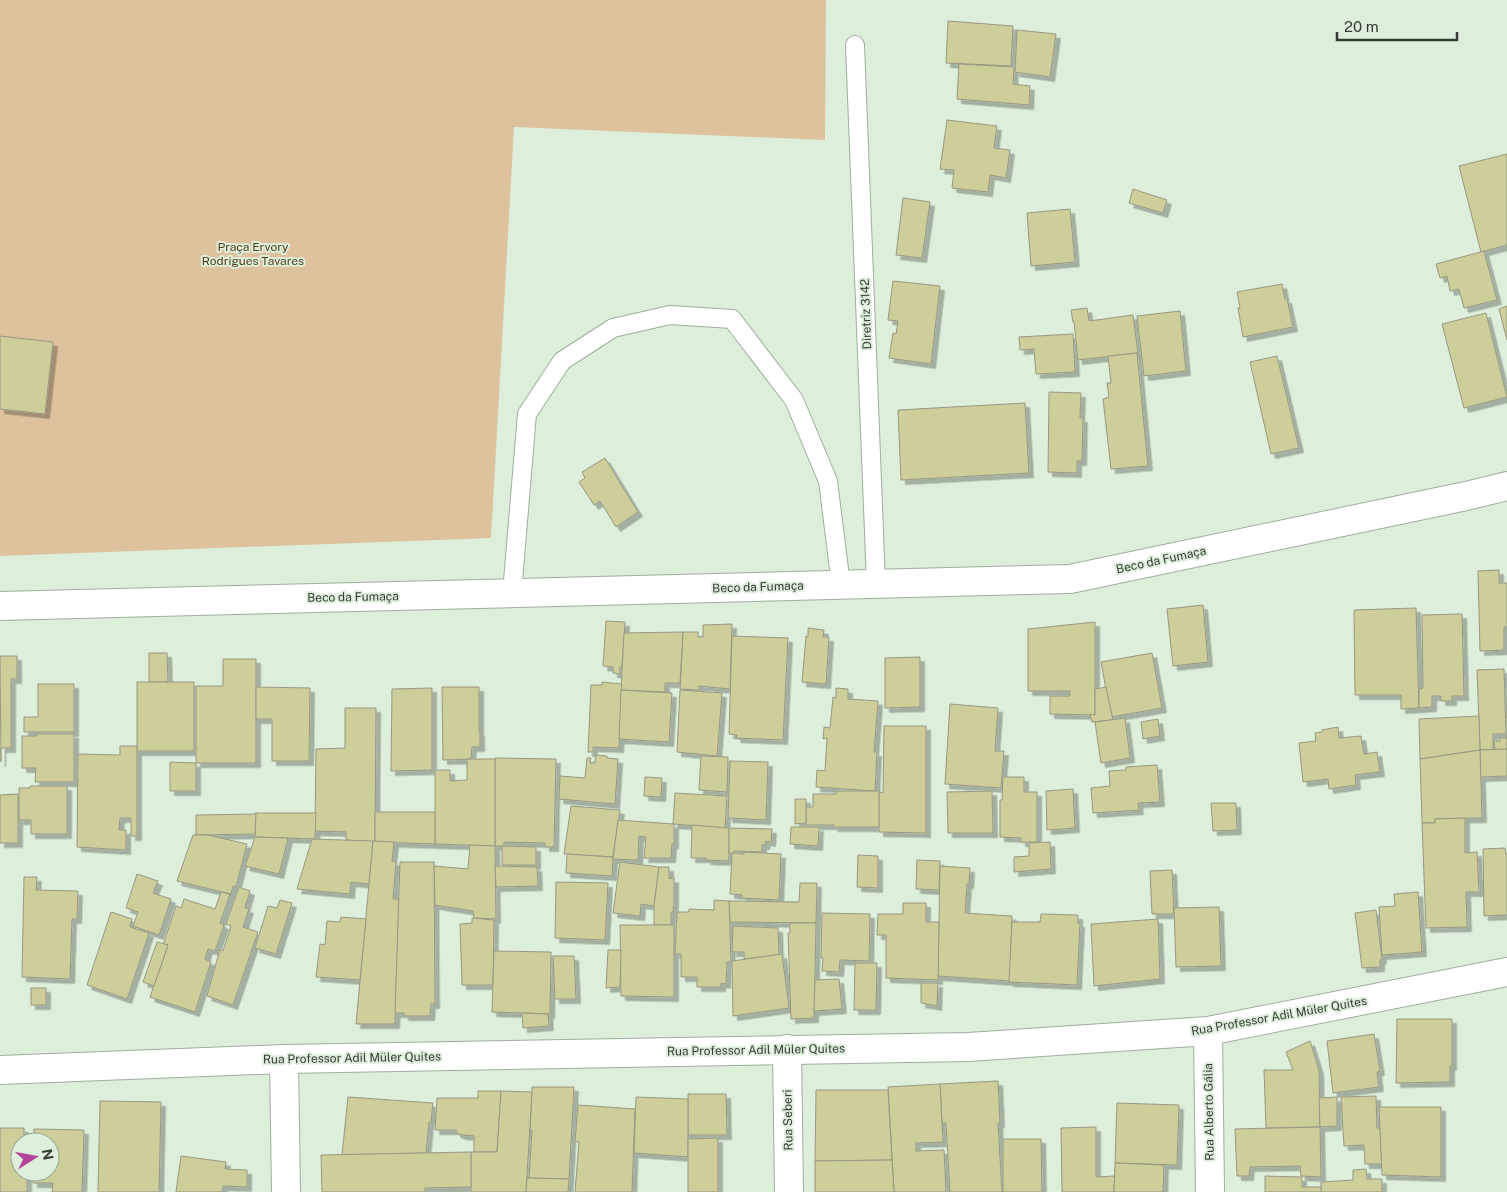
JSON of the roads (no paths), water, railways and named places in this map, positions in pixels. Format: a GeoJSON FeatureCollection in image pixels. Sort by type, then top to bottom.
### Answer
{"type":"FeatureCollection","features":[{"type":"Feature","properties":{"kind":"street","name":"Beco da Fumaça"},"geometry":{"type":"LineString","coordinates":[[0,606],[1070,579],[1507,486]]}},
{"type":"Feature","properties":{"kind":"street","name":"Rua Professor Adil Müler Quites"},"geometry":{"type":"LineString","coordinates":[[0,1070],[284,1059],[968,1047],[1208,1031],[1507,972]]}},
{"type":"Feature","properties":{"kind":"street","name":"Rua Alberto Gália"},"geometry":{"type":"LineString","coordinates":[[1208,1031],[1210,1192]]}},
{"type":"Feature","properties":{"kind":"street","name":"Rua Seberi"},"geometry":{"type":"LineString","coordinates":[[787,1049],[789,1192]]}},
{"type":"Feature","properties":{"kind":"street"},"geometry":{"type":"LineString","coordinates":[[284,1059],[286,1192]]}},
{"type":"Feature","properties":{"kind":"lane","name":"Diretriz 3142"},"geometry":{"type":"LineString","coordinates":[[856,45],[876,584]]}},
{"type":"Feature","properties":{"kind":"lane"},"geometry":{"type":"LineString","coordinates":[[512,594],[527,414],[562,361],[613,328],[670,315],[732,319],[794,400],[828,481],[841,585]]}},
{"type":"Feature","properties":{"kind":"park label","name":"Praça Ervory Rodrigues Tavares"},"geometry":{"type":"Point","coordinates":[253,254]}}]}
